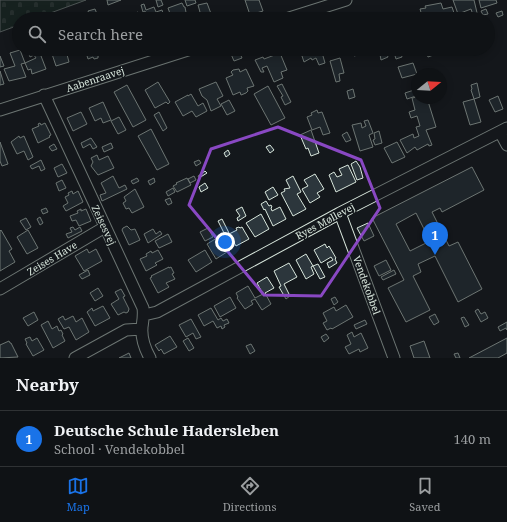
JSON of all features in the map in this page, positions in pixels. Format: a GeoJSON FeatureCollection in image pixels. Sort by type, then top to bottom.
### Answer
{"type":"FeatureCollection","features":[{"type":"Feature","properties":{"kind":"street"},"geometry":{"type":"LineString","coordinates":[[308,12],[346,0]]}},
{"type":"Feature","properties":{"kind":"street","name":"Aabenraavej"},"geometry":{"type":"LineString","coordinates":[[0,110],[169,56]]}},
{"type":"Feature","properties":{"kind":"street","name":"Zeisesvej"},"geometry":{"type":"LineString","coordinates":[[44,96],[143,308],[144,315],[142,329],[146,351],[150,358]]}},
{"type":"Feature","properties":{"kind":"street"},"geometry":{"type":"LineString","coordinates":[[503,130],[507,145]]}},
{"type":"Feature","properties":{"kind":"street","name":"Ryes Møllevej"},"geometry":{"type":"LineString","coordinates":[[144,315],[162,309],[340,213],[503,130]]}},
{"type":"Feature","properties":{"kind":"street","name":"Vendekobbel"},"geometry":{"type":"LineString","coordinates":[[340,213],[394,358]]}},
{"type":"Feature","properties":{"kind":"street","name":"Zeises Have"},"geometry":{"type":"LineString","coordinates":[[0,289],[104,227]]}},
{"type":"Feature","properties":{"kind":"street"},"geometry":{"type":"LineString","coordinates":[[75,358],[126,330],[142,329]]}},
{"type":"Feature","properties":{"kind":"highlighted area"},"geometry":{"type":"Polygon","coordinates":[[[278,127],[361,160],[380,208],[321,296],[264,295],[189,205],[211,149],[278,127]]]}},
{"type":"Feature","properties":{"kind":"green space"},"geometry":{"type":"Polygon","coordinates":[[[0,0],[86,0],[53,12],[12,12],[12,28],[0,32],[0,0]]]}},
{"type":"Feature","properties":{"kind":"building"},"geometry":{"type":"Polygon","coordinates":[[[107,0],[121,0],[108,5],[107,0]]]}},
{"type":"Feature","properties":{"kind":"building"},"geometry":{"type":"Polygon","coordinates":[[[156,0],[161,0],[163,5],[158,7],[156,0]]]}},
{"type":"Feature","properties":{"kind":"building"},"geometry":{"type":"Polygon","coordinates":[[[185,0],[195,0],[196,3],[187,6],[185,0]]]}},
{"type":"Feature","properties":{"kind":"building"},"geometry":{"type":"Polygon","coordinates":[[[245,0],[259,0],[263,11],[249,12],[245,0]]]}},
{"type":"Feature","properties":{"kind":"building"},"geometry":{"type":"Polygon","coordinates":[[[453,0],[474,0],[477,12],[472,12],[471,9],[463,12],[457,12],[453,0]]]}},
{"type":"Feature","properties":{"kind":"building"},"geometry":{"type":"Polygon","coordinates":[[[479,0],[496,0],[497,3],[481,8],[479,0]]]}},
{"type":"Feature","properties":{"kind":"building"},"geometry":{"type":"Polygon","coordinates":[[[182,3],[186,12],[169,12],[168,8],[182,3]]]}},
{"type":"Feature","properties":{"kind":"building"},"geometry":{"type":"Polygon","coordinates":[[[207,3],[210,12],[200,12],[198,5],[207,3]]]}},
{"type":"Feature","properties":{"kind":"building"},"geometry":{"type":"Polygon","coordinates":[[[441,3],[443,9],[452,7],[454,12],[421,12],[420,9],[426,8],[425,6],[441,3]]]}},
{"type":"Feature","properties":{"kind":"building"},"geometry":{"type":"Polygon","coordinates":[[[144,4],[146,10],[154,7],[156,12],[143,12],[141,5],[144,4]]]}},
{"type":"Feature","properties":{"kind":"building"},"geometry":{"type":"Polygon","coordinates":[[[95,9],[96,12],[88,12],[95,9]]]}},
{"type":"Feature","properties":{"kind":"building"},"geometry":{"type":"Polygon","coordinates":[[[486,9],[487,12],[482,12],[486,9]]]}},
{"type":"Feature","properties":{"kind":"building"},"geometry":{"type":"Polygon","coordinates":[[[502,11],[503,15],[498,17],[496,13],[502,11]]]}},
{"type":"Feature","properties":{"kind":"building"},"geometry":{"type":"Polygon","coordinates":[[[12,52],[12,56],[22,56],[25,63],[21,64],[26,77],[9,81],[4,69],[15,66],[10,53],[12,52]]]}},
{"type":"Feature","properties":{"kind":"building"},"geometry":{"type":"Polygon","coordinates":[[[0,56],[4,66],[0,67],[0,56]]]}},
{"type":"Feature","properties":{"kind":"building"},"geometry":{"type":"Polygon","coordinates":[[[35,56],[41,56],[46,69],[32,74],[31,69],[28,70],[25,63],[36,58],[35,56]]]}},
{"type":"Feature","properties":{"kind":"building"},"geometry":{"type":"Polygon","coordinates":[[[53,56],[67,56],[69,62],[56,66],[53,56]]]}},
{"type":"Feature","properties":{"kind":"building"},"geometry":{"type":"Polygon","coordinates":[[[87,56],[98,56],[98,58],[94,59],[93,57],[88,59],[87,56]]]}},
{"type":"Feature","properties":{"kind":"building"},"geometry":{"type":"Polygon","coordinates":[[[232,56],[241,56],[242,58],[234,61],[232,56]]]}},
{"type":"Feature","properties":{"kind":"building"},"geometry":{"type":"Polygon","coordinates":[[[272,56],[281,56],[287,70],[281,72],[283,78],[274,82],[267,66],[262,68],[264,72],[261,72],[255,60],[263,57],[264,59],[272,56]]]}},
{"type":"Feature","properties":{"kind":"building"},"geometry":{"type":"Polygon","coordinates":[[[302,56],[323,56],[325,63],[319,65],[316,58],[312,60],[311,58],[304,62],[302,56]]]}},
{"type":"Feature","properties":{"kind":"building"},"geometry":{"type":"Polygon","coordinates":[[[380,56],[388,56],[388,57],[381,60],[380,56]]]}},
{"type":"Feature","properties":{"kind":"building"},"geometry":{"type":"Polygon","coordinates":[[[395,56],[402,56],[402,57],[396,59],[395,56]]]}},
{"type":"Feature","properties":{"kind":"building"},"geometry":{"type":"Polygon","coordinates":[[[340,58],[344,73],[339,74],[340,81],[336,82],[330,61],[340,58]]]}},
{"type":"Feature","properties":{"kind":"building"},"geometry":{"type":"Polygon","coordinates":[[[413,63],[415,68],[411,68],[411,76],[402,78],[398,67],[413,63]]]}},
{"type":"Feature","properties":{"kind":"building"},"geometry":{"type":"Polygon","coordinates":[[[239,69],[240,72],[246,69],[254,86],[247,88],[248,91],[246,93],[241,95],[240,92],[233,95],[226,78],[233,75],[231,72],[233,70],[239,69]]]}},
{"type":"Feature","properties":{"kind":"building"},"geometry":{"type":"Polygon","coordinates":[[[0,71],[4,84],[0,85],[0,71]]]}},
{"type":"Feature","properties":{"kind":"building"},"geometry":{"type":"Polygon","coordinates":[[[158,82],[170,102],[168,104],[166,102],[155,108],[145,90],[158,82]]]}},
{"type":"Feature","properties":{"kind":"building"},"geometry":{"type":"Polygon","coordinates":[[[216,82],[223,96],[217,99],[221,106],[211,111],[207,100],[202,96],[199,89],[216,82]]]}},
{"type":"Feature","properties":{"kind":"building"},"geometry":{"type":"Polygon","coordinates":[[[477,83],[480,97],[474,99],[471,85],[477,83]]]}},
{"type":"Feature","properties":{"kind":"building"},"geometry":{"type":"Polygon","coordinates":[[[282,84],[291,102],[285,105],[281,97],[283,96],[277,86],[282,84]]]}},
{"type":"Feature","properties":{"kind":"building"},"geometry":{"type":"Polygon","coordinates":[[[127,85],[146,120],[133,127],[114,92],[127,85]]]}},
{"type":"Feature","properties":{"kind":"building"},"geometry":{"type":"Polygon","coordinates":[[[268,86],[285,118],[271,125],[254,94],[268,86]]]}},
{"type":"Feature","properties":{"kind":"building"},"geometry":{"type":"Polygon","coordinates":[[[353,89],[355,97],[349,99],[347,91],[353,89]]]}},
{"type":"Feature","properties":{"kind":"building"},"geometry":{"type":"Polygon","coordinates":[[[411,91],[411,98],[407,99],[405,93],[411,91]]]}},
{"type":"Feature","properties":{"kind":"building"},"geometry":{"type":"Polygon","coordinates":[[[191,94],[198,106],[203,103],[207,111],[196,117],[192,111],[183,116],[175,102],[191,94]]]}},
{"type":"Feature","properties":{"kind":"building"},"geometry":{"type":"Polygon","coordinates":[[[498,96],[503,109],[495,112],[489,100],[498,96]]]}},
{"type":"Feature","properties":{"kind":"building"},"geometry":{"type":"Polygon","coordinates":[[[474,99],[481,122],[470,125],[463,102],[474,99]]]}},
{"type":"Feature","properties":{"kind":"building"},"geometry":{"type":"Polygon","coordinates":[[[229,100],[235,111],[227,115],[221,104],[229,100]]]}},
{"type":"Feature","properties":{"kind":"building"},"geometry":{"type":"Polygon","coordinates":[[[103,102],[111,120],[103,123],[101,118],[95,121],[89,108],[103,102]]]}},
{"type":"Feature","properties":{"kind":"building"},"geometry":{"type":"Polygon","coordinates":[[[414,104],[429,104],[436,127],[426,130],[432,145],[429,146],[428,144],[417,150],[415,147],[407,153],[400,140],[413,134],[414,138],[419,136],[416,127],[420,126],[417,116],[411,118],[409,112],[415,110],[414,104]]]}},
{"type":"Feature","properties":{"kind":"building"},"geometry":{"type":"Polygon","coordinates":[[[317,110],[318,113],[322,112],[330,133],[323,135],[320,127],[312,130],[307,117],[312,115],[311,113],[317,110]]]}},
{"type":"Feature","properties":{"kind":"building"},"geometry":{"type":"Polygon","coordinates":[[[81,112],[87,124],[73,131],[67,118],[81,112]]]}},
{"type":"Feature","properties":{"kind":"building"},"geometry":{"type":"Polygon","coordinates":[[[159,112],[167,128],[163,131],[154,115],[159,112]]]}},
{"type":"Feature","properties":{"kind":"building"},"geometry":{"type":"Polygon","coordinates":[[[119,117],[126,130],[118,134],[111,121],[119,117]]]}},
{"type":"Feature","properties":{"kind":"building"},"geometry":{"type":"Polygon","coordinates":[[[368,120],[373,133],[369,135],[373,147],[360,151],[352,125],[361,123],[362,128],[366,126],[364,121],[368,120]]]}},
{"type":"Feature","properties":{"kind":"building"},"geometry":{"type":"Polygon","coordinates":[[[40,123],[41,125],[45,123],[51,135],[38,143],[32,129],[39,126],[38,124],[40,123]]]}},
{"type":"Feature","properties":{"kind":"building"},"geometry":{"type":"Polygon","coordinates":[[[151,129],[169,164],[157,170],[138,136],[151,129]]]}},
{"type":"Feature","properties":{"kind":"building"},"geometry":{"type":"Polygon","coordinates":[[[311,130],[319,153],[311,156],[300,135],[311,130]]]}},
{"type":"Feature","properties":{"kind":"building"},"geometry":{"type":"Polygon","coordinates":[[[379,131],[382,143],[375,145],[373,140],[375,139],[374,133],[379,131]]]}},
{"type":"Feature","properties":{"kind":"building"},"geometry":{"type":"Polygon","coordinates":[[[347,132],[351,140],[346,142],[342,135],[347,132]]]}},
{"type":"Feature","properties":{"kind":"building"},"geometry":{"type":"Polygon","coordinates":[[[19,136],[20,138],[24,136],[33,157],[28,160],[24,151],[17,154],[11,142],[19,136]]]}},
{"type":"Feature","properties":{"kind":"building"},"geometry":{"type":"Polygon","coordinates":[[[91,138],[97,147],[93,149],[90,144],[83,148],[81,143],[91,138]]]}},
{"type":"Feature","properties":{"kind":"building"},"geometry":{"type":"Polygon","coordinates":[[[0,142],[8,164],[2,166],[0,161],[0,142]]]}},
{"type":"Feature","properties":{"kind":"building"},"geometry":{"type":"Polygon","coordinates":[[[397,142],[405,157],[392,163],[384,148],[397,142]]]}},
{"type":"Feature","properties":{"kind":"building"},"geometry":{"type":"Polygon","coordinates":[[[111,143],[113,148],[104,152],[102,147],[111,143]]]}},
{"type":"Feature","properties":{"kind":"building"},"geometry":{"type":"Polygon","coordinates":[[[54,144],[57,149],[52,151],[49,147],[54,144]]]}},
{"type":"Feature","properties":{"kind":"building"},"geometry":{"type":"Polygon","coordinates":[[[270,145],[274,150],[270,153],[266,147],[270,145]]]}},
{"type":"Feature","properties":{"kind":"building"},"geometry":{"type":"Polygon","coordinates":[[[228,150],[230,154],[226,157],[224,153],[228,150]]]}},
{"type":"Feature","properties":{"kind":"building"},"geometry":{"type":"Polygon","coordinates":[[[97,155],[99,160],[108,156],[114,168],[98,175],[91,166],[93,162],[91,158],[97,155]]]}},
{"type":"Feature","properties":{"kind":"building"},"geometry":{"type":"Polygon","coordinates":[[[41,160],[45,169],[41,171],[39,166],[32,169],[30,166],[41,160]]]}},
{"type":"Feature","properties":{"kind":"building"},"geometry":{"type":"Polygon","coordinates":[[[199,160],[201,163],[196,166],[194,162],[199,160]]]}},
{"type":"Feature","properties":{"kind":"building"},"geometry":{"type":"Polygon","coordinates":[[[356,161],[360,167],[363,178],[357,180],[351,164],[356,161]]]}},
{"type":"Feature","properties":{"kind":"building"},"geometry":{"type":"Polygon","coordinates":[[[62,164],[67,173],[58,177],[54,168],[62,164]]]}},
{"type":"Feature","properties":{"kind":"building"},"geometry":{"type":"Polygon","coordinates":[[[348,165],[356,182],[336,192],[329,175],[334,172],[337,177],[342,175],[339,169],[348,165]]]}},
{"type":"Feature","properties":{"kind":"building"},"geometry":{"type":"Polygon","coordinates":[[[472,167],[484,190],[442,212],[440,208],[432,212],[449,246],[458,242],[482,289],[458,302],[435,256],[418,264],[421,272],[413,276],[430,310],[406,322],[388,288],[404,280],[372,218],[472,167]],[[416,213],[396,224],[410,251],[430,241],[416,213]]]}},
{"type":"Feature","properties":{"kind":"building"},"geometry":{"type":"Polygon","coordinates":[[[205,171],[207,173],[199,178],[198,176],[205,171]]]}},
{"type":"Feature","properties":{"kind":"building"},"geometry":{"type":"Polygon","coordinates":[[[315,174],[324,189],[317,193],[320,197],[310,203],[302,189],[308,186],[304,180],[315,174]]]}},
{"type":"Feature","properties":{"kind":"building"},"geometry":{"type":"Polygon","coordinates":[[[113,176],[119,188],[125,185],[127,189],[102,201],[100,195],[106,193],[101,183],[113,176]]]}},
{"type":"Feature","properties":{"kind":"building"},"geometry":{"type":"Polygon","coordinates":[[[194,176],[196,180],[190,183],[188,179],[194,176]]]}},
{"type":"Feature","properties":{"kind":"building"},"geometry":{"type":"Polygon","coordinates":[[[293,176],[301,192],[297,194],[306,209],[293,216],[281,193],[285,191],[284,189],[290,188],[286,180],[293,176]]]}},
{"type":"Feature","properties":{"kind":"building"},"geometry":{"type":"Polygon","coordinates":[[[137,178],[139,181],[133,184],[131,181],[137,178]]]}},
{"type":"Feature","properties":{"kind":"building"},"geometry":{"type":"Polygon","coordinates":[[[154,178],[155,182],[150,185],[148,181],[154,178]]]}},
{"type":"Feature","properties":{"kind":"building"},"geometry":{"type":"Polygon","coordinates":[[[187,178],[191,185],[177,192],[173,186],[187,178]]]}},
{"type":"Feature","properties":{"kind":"building"},"geometry":{"type":"Polygon","coordinates":[[[62,180],[66,188],[59,191],[56,183],[62,180]]]}},
{"type":"Feature","properties":{"kind":"building"},"geometry":{"type":"Polygon","coordinates":[[[205,183],[208,188],[201,192],[199,187],[205,183]]]}},
{"type":"Feature","properties":{"kind":"building"},"geometry":{"type":"Polygon","coordinates":[[[273,187],[278,195],[269,200],[265,192],[273,187]]]}},
{"type":"Feature","properties":{"kind":"building"},"geometry":{"type":"Polygon","coordinates":[[[173,188],[175,192],[168,196],[166,192],[173,188]]]}},
{"type":"Feature","properties":{"kind":"building"},"geometry":{"type":"Polygon","coordinates":[[[135,189],[144,207],[132,213],[129,208],[126,209],[123,203],[126,201],[124,197],[135,189]]]}},
{"type":"Feature","properties":{"kind":"building"},"geometry":{"type":"Polygon","coordinates":[[[72,191],[73,194],[78,191],[83,202],[66,211],[63,206],[68,203],[65,197],[72,191]]]}},
{"type":"Feature","properties":{"kind":"building"},"geometry":{"type":"Polygon","coordinates":[[[170,198],[172,203],[168,205],[165,200],[170,198]]]}},
{"type":"Feature","properties":{"kind":"building"},"geometry":{"type":"Polygon","coordinates":[[[266,201],[269,206],[271,205],[272,211],[280,207],[286,219],[273,226],[261,204],[266,201]]]}},
{"type":"Feature","properties":{"kind":"building"},"geometry":{"type":"Polygon","coordinates":[[[242,207],[246,216],[238,221],[237,218],[240,216],[236,210],[242,207]]]}},
{"type":"Feature","properties":{"kind":"building"},"geometry":{"type":"Polygon","coordinates":[[[46,208],[48,212],[43,214],[41,210],[46,208]]]}},
{"type":"Feature","properties":{"kind":"building"},"geometry":{"type":"Polygon","coordinates":[[[81,209],[81,211],[86,209],[91,221],[79,226],[76,220],[72,221],[70,216],[78,213],[77,211],[81,209]]]}},
{"type":"Feature","properties":{"kind":"building"},"geometry":{"type":"Polygon","coordinates":[[[261,214],[269,229],[255,237],[246,223],[261,214]]]}},
{"type":"Feature","properties":{"kind":"building"},"geometry":{"type":"Polygon","coordinates":[[[40,217],[43,223],[40,225],[37,219],[40,217]]]}},
{"type":"Feature","properties":{"kind":"building"},"geometry":{"type":"Polygon","coordinates":[[[26,218],[31,227],[26,230],[20,221],[26,218]]]}},
{"type":"Feature","properties":{"kind":"building"},"geometry":{"type":"Polygon","coordinates":[[[222,219],[229,233],[225,235],[218,221],[222,219]]]}},
{"type":"Feature","properties":{"kind":"building"},"geometry":{"type":"Polygon","coordinates":[[[368,223],[374,236],[364,241],[357,228],[368,223]]]}},
{"type":"Feature","properties":{"kind":"building"},"geometry":{"type":"Polygon","coordinates":[[[127,226],[131,230],[135,229],[140,240],[129,245],[122,230],[127,226]]]}},
{"type":"Feature","properties":{"kind":"building"},"geometry":{"type":"Polygon","coordinates":[[[73,227],[75,230],[80,227],[82,231],[68,238],[66,234],[72,232],[70,228],[73,227]]]}},
{"type":"Feature","properties":{"kind":"building"},"geometry":{"type":"Polygon","coordinates":[[[242,227],[249,239],[236,246],[229,234],[237,230],[236,228],[242,227]]]}},
{"type":"Feature","properties":{"kind":"building"},"geometry":{"type":"Polygon","coordinates":[[[208,228],[213,237],[205,241],[200,232],[208,228]]]}},
{"type":"Feature","properties":{"kind":"building"},"geometry":{"type":"Polygon","coordinates":[[[153,229],[156,234],[160,231],[162,234],[148,243],[144,234],[153,229]]]}},
{"type":"Feature","properties":{"kind":"building"},"geometry":{"type":"Polygon","coordinates":[[[1,230],[12,249],[9,251],[15,262],[0,271],[0,231],[1,230]]]}},
{"type":"Feature","properties":{"kind":"building"},"geometry":{"type":"Polygon","coordinates":[[[28,230],[38,248],[27,254],[17,237],[28,230]]]}},
{"type":"Feature","properties":{"kind":"building"},"geometry":{"type":"Polygon","coordinates":[[[168,234],[172,242],[159,248],[155,241],[168,234]]]}},
{"type":"Feature","properties":{"kind":"building"},"geometry":{"type":"Polygon","coordinates":[[[222,235],[230,250],[216,259],[207,244],[222,235]]]}},
{"type":"Feature","properties":{"kind":"building"},"geometry":{"type":"Polygon","coordinates":[[[325,244],[327,248],[329,246],[336,258],[337,263],[329,268],[327,263],[333,260],[331,257],[321,263],[314,250],[325,244]]]}},
{"type":"Feature","properties":{"kind":"building"},"geometry":{"type":"Polygon","coordinates":[[[87,249],[89,253],[96,249],[102,261],[84,271],[75,256],[87,249]]]}},
{"type":"Feature","properties":{"kind":"building"},"geometry":{"type":"Polygon","coordinates":[[[158,250],[163,259],[155,263],[157,265],[146,271],[140,259],[147,256],[146,254],[151,251],[152,253],[158,250]]]}},
{"type":"Feature","properties":{"kind":"building"},"geometry":{"type":"Polygon","coordinates":[[[205,250],[212,262],[196,272],[188,260],[205,250]]]}},
{"type":"Feature","properties":{"kind":"building"},"geometry":{"type":"Polygon","coordinates":[[[306,254],[313,266],[311,267],[314,274],[306,279],[296,260],[306,254]]]}},
{"type":"Feature","properties":{"kind":"building"},"geometry":{"type":"Polygon","coordinates":[[[386,260],[391,270],[379,276],[374,266],[386,260]]]}},
{"type":"Feature","properties":{"kind":"building"},"geometry":{"type":"Polygon","coordinates":[[[289,263],[297,277],[284,284],[290,296],[286,299],[279,287],[281,286],[274,271],[289,263]]]}},
{"type":"Feature","properties":{"kind":"building"},"geometry":{"type":"Polygon","coordinates":[[[318,264],[325,277],[320,279],[313,266],[318,264]]]}},
{"type":"Feature","properties":{"kind":"building"},"geometry":{"type":"Polygon","coordinates":[[[171,267],[174,273],[172,274],[175,279],[166,283],[169,287],[158,293],[150,278],[152,277],[151,276],[171,267]]]}},
{"type":"Feature","properties":{"kind":"building"},"geometry":{"type":"Polygon","coordinates":[[[88,270],[90,275],[82,279],[79,275],[88,270]]]}},
{"type":"Feature","properties":{"kind":"building"},"geometry":{"type":"Polygon","coordinates":[[[394,270],[396,274],[383,280],[381,277],[394,270]]]}},
{"type":"Feature","properties":{"kind":"building"},"geometry":{"type":"Polygon","coordinates":[[[267,277],[274,288],[265,293],[271,304],[262,310],[255,299],[251,301],[253,304],[245,309],[237,298],[236,293],[248,286],[255,298],[263,294],[257,283],[267,277]]]}},
{"type":"Feature","properties":{"kind":"building"},"geometry":{"type":"Polygon","coordinates":[[[98,288],[103,296],[95,301],[90,293],[98,288]]]}},
{"type":"Feature","properties":{"kind":"building"},"geometry":{"type":"Polygon","coordinates":[[[121,289],[129,309],[128,312],[118,315],[111,304],[119,299],[115,292],[121,289]]]}},
{"type":"Feature","properties":{"kind":"building"},"geometry":{"type":"Polygon","coordinates":[[[230,297],[236,308],[220,317],[214,306],[230,297]]]}},
{"type":"Feature","properties":{"kind":"building"},"geometry":{"type":"Polygon","coordinates":[[[335,297],[338,302],[334,305],[331,299],[335,297]]]}},
{"type":"Feature","properties":{"kind":"building"},"geometry":{"type":"Polygon","coordinates":[[[346,305],[353,317],[332,329],[327,330],[323,323],[327,321],[323,313],[334,307],[336,311],[346,305]]]}},
{"type":"Feature","properties":{"kind":"building"},"geometry":{"type":"Polygon","coordinates":[[[103,306],[110,318],[95,326],[87,312],[92,308],[93,311],[103,306]]]}},
{"type":"Feature","properties":{"kind":"building"},"geometry":{"type":"Polygon","coordinates":[[[211,308],[218,320],[221,318],[223,321],[227,319],[229,323],[224,325],[225,327],[222,329],[221,326],[217,328],[213,321],[204,326],[198,315],[211,308]]]}},
{"type":"Feature","properties":{"kind":"building"},"geometry":{"type":"Polygon","coordinates":[[[478,309],[481,314],[485,312],[488,318],[481,322],[475,311],[478,309]]]}},
{"type":"Feature","properties":{"kind":"building"},"geometry":{"type":"Polygon","coordinates":[[[34,312],[38,320],[28,326],[23,318],[34,312]]]}},
{"type":"Feature","properties":{"kind":"building"},"geometry":{"type":"Polygon","coordinates":[[[435,314],[439,322],[434,325],[429,317],[435,314]]]}},
{"type":"Feature","properties":{"kind":"building"},"geometry":{"type":"Polygon","coordinates":[[[63,316],[65,320],[73,316],[76,322],[82,318],[89,332],[76,340],[69,327],[64,329],[58,319],[63,316]]]}},
{"type":"Feature","properties":{"kind":"building"},"geometry":{"type":"Polygon","coordinates":[[[464,317],[469,325],[465,327],[461,318],[464,317]]]}},
{"type":"Feature","properties":{"kind":"building"},"geometry":{"type":"Polygon","coordinates":[[[191,319],[201,337],[196,339],[193,333],[186,337],[179,325],[191,319]]]}},
{"type":"Feature","properties":{"kind":"building"},"geometry":{"type":"Polygon","coordinates":[[[365,320],[367,324],[356,329],[354,325],[365,320]]]}},
{"type":"Feature","properties":{"kind":"building"},"geometry":{"type":"Polygon","coordinates":[[[48,321],[52,329],[57,326],[59,331],[61,330],[65,341],[53,348],[41,325],[48,321]]]}},
{"type":"Feature","properties":{"kind":"building"},"geometry":{"type":"Polygon","coordinates":[[[507,322],[507,330],[506,328],[500,331],[498,327],[507,322]]]}},
{"type":"Feature","properties":{"kind":"building"},"geometry":{"type":"Polygon","coordinates":[[[352,332],[354,337],[361,333],[368,348],[360,352],[359,349],[349,354],[345,347],[351,344],[347,335],[352,332]]]}},
{"type":"Feature","properties":{"kind":"building"},"geometry":{"type":"Polygon","coordinates":[[[326,334],[329,338],[324,342],[321,337],[326,334]]]}},
{"type":"Feature","properties":{"kind":"building"},"geometry":{"type":"Polygon","coordinates":[[[170,336],[177,347],[164,354],[161,349],[159,351],[155,345],[170,336]]]}},
{"type":"Feature","properties":{"kind":"building"},"geometry":{"type":"Polygon","coordinates":[[[30,337],[32,341],[37,338],[44,350],[33,356],[26,344],[25,339],[30,337]]]}},
{"type":"Feature","properties":{"kind":"building"},"geometry":{"type":"Polygon","coordinates":[[[188,338],[194,348],[189,351],[183,341],[188,338]]]}},
{"type":"Feature","properties":{"kind":"building"},"geometry":{"type":"Polygon","coordinates":[[[507,338],[507,353],[498,358],[469,358],[507,338]]]}},
{"type":"Feature","properties":{"kind":"building"},"geometry":{"type":"Polygon","coordinates":[[[9,341],[18,357],[0,358],[0,345],[9,341]]]}},
{"type":"Feature","properties":{"kind":"building"},"geometry":{"type":"Polygon","coordinates":[[[424,341],[430,358],[414,358],[410,346],[424,341]]]}},
{"type":"Feature","properties":{"kind":"building"},"geometry":{"type":"Polygon","coordinates":[[[251,344],[255,351],[250,354],[246,346],[251,344]]]}},
{"type":"Feature","properties":{"kind":"building"},"geometry":{"type":"Polygon","coordinates":[[[129,353],[131,358],[119,358],[129,353]]]}},
{"type":"Feature","properties":{"kind":"building"},"geometry":{"type":"Polygon","coordinates":[[[458,353],[460,358],[456,358],[454,354],[458,353]]]}},
{"type":"Feature","properties":{"kind":"place","name":"Deutsche Schule Hadersleben"},"geometry":{"type":"Point","coordinates":[435,255]}}]}
